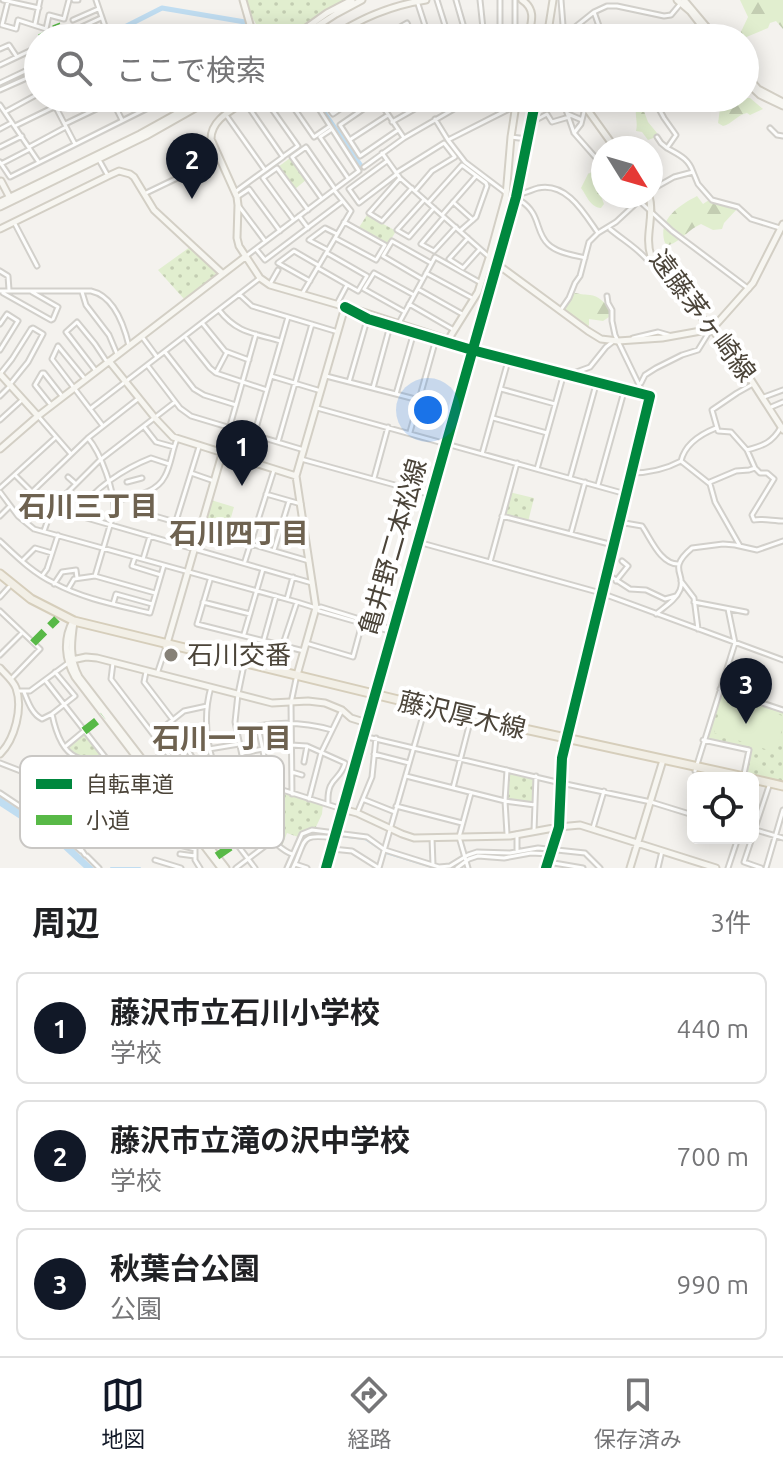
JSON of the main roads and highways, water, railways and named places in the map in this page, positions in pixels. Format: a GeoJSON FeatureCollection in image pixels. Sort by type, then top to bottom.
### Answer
{"type":"FeatureCollection","features":[{"type":"Feature","properties":{"kind":"main road","name":"藤沢厚木線"},"geometry":{"type":"LineString","coordinates":[[0,577],[41,610],[73,623],[566,741],[714,772]]}},
{"type":"Feature","properties":{"kind":"main road","name":"藤沢厚木線"},"geometry":{"type":"LineString","coordinates":[[0,577],[73,623]]}},
{"type":"Feature","properties":{"kind":"main road","name":"藤沢厚木線"},"geometry":{"type":"LineString","coordinates":[[166,645],[297,677]]}},
{"type":"Feature","properties":{"kind":"main road","name":"藤沢厚木線"},"geometry":{"type":"LineString","coordinates":[[374,696],[424,712],[566,741]]}},
{"type":"Feature","properties":{"kind":"main road","name":"藤沢厚木線"},"geometry":{"type":"LineString","coordinates":[[695,768],[704,772]]}},
{"type":"Feature","properties":{"kind":"main road","name":"藤沢厚木線"},"geometry":{"type":"LineString","coordinates":[[759,782],[783,788]]}},
{"type":"Feature","properties":{"kind":"main road","name":"藤沢厚木線"},"geometry":{"type":"LineString","coordinates":[[759,783],[783,788]]}},
{"type":"Feature","properties":{"kind":"water"},"geometry":{"type":"Polygon","coordinates":[[[0,797],[20,810],[20,819],[0,806],[0,797]]]}},
{"type":"Feature","properties":{"kind":"water"},"geometry":{"type":"Polygon","coordinates":[[[62,848],[73,848],[94,868],[84,868],[62,848]]]}},
{"type":"Feature","properties":{"kind":"waterway"},"geometry":{"type":"LineString","coordinates":[[131,24],[162,8],[245,22]]}},
{"type":"Feature","properties":{"kind":"waterway"},"geometry":{"type":"LineString","coordinates":[[0,86],[24,75]]}},
{"type":"Feature","properties":{"kind":"waterway"},"geometry":{"type":"LineString","coordinates":[[324,112],[361,166]]}},
{"type":"Feature","properties":{"kind":"waterway"},"geometry":{"type":"LineString","coordinates":[[290,868],[303,838],[312,833],[365,839],[386,853],[435,868]]}},
{"type":"Feature","properties":{"kind":"waterway"},"geometry":{"type":"LineString","coordinates":[[451,868],[479,854],[503,855],[539,850],[558,852]]}},
{"type":"Feature","properties":{"kind":"waterway"},"geometry":{"type":"LineString","coordinates":[[111,868],[140,868]]}},
{"type":"Feature","properties":{"kind":"place","name":"藤沢市立滝の沢中学校"},"geometry":{"type":"Point","coordinates":[192,199]}},
{"type":"Feature","properties":{"kind":"place","name":"藤沢市立石川小学校"},"geometry":{"type":"Point","coordinates":[242,486]}},
{"type":"Feature","properties":{"kind":"place","name":"石川交番"},"geometry":{"type":"Point","coordinates":[171,655]}},
{"type":"Feature","properties":{"kind":"place","name":"秋葉台公園"},"geometry":{"type":"Point","coordinates":[746,724]}},
{"type":"Feature","properties":{"kind":"district","name":"石川三丁目"},"geometry":{"type":"Point","coordinates":[88,506]}},
{"type":"Feature","properties":{"kind":"district","name":"石川四丁目"},"geometry":{"type":"Point","coordinates":[239,533]}},
{"type":"Feature","properties":{"kind":"district","name":"石川一丁目"},"geometry":{"type":"Point","coordinates":[222,738]}}]}
